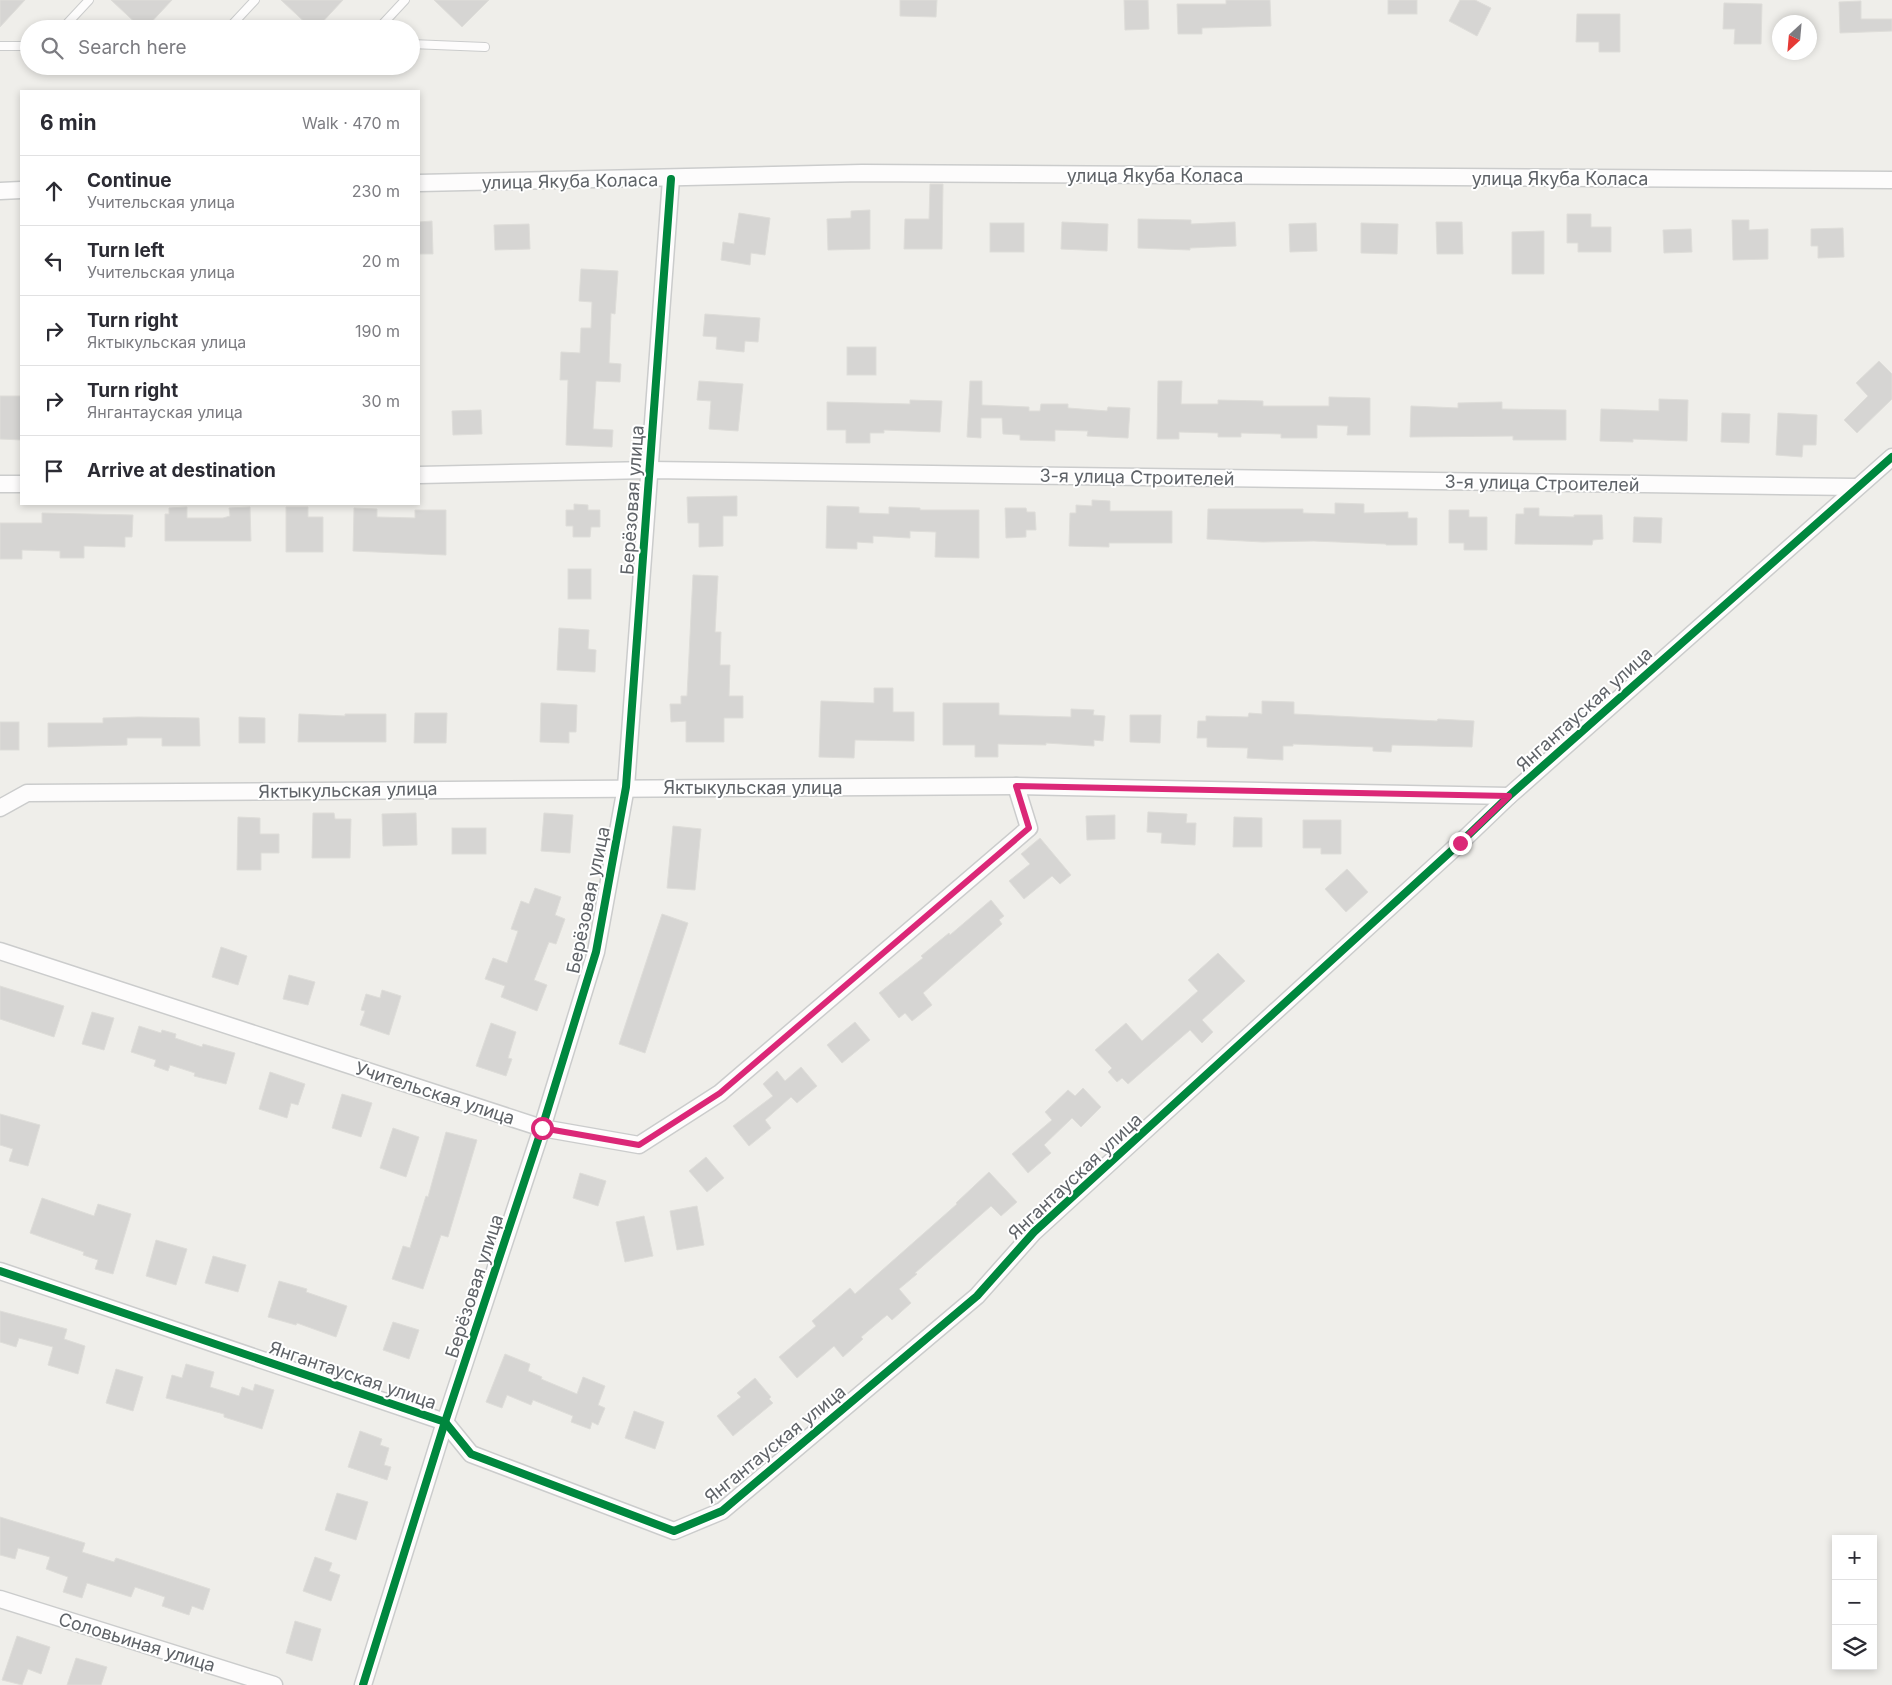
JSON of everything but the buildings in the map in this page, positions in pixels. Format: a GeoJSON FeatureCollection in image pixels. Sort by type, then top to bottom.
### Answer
{"type":"FeatureCollection","features":[{"type":"Feature","properties":{"kind":"street","name":"улица Якуба Коласа"},"geometry":{"type":"LineString","coordinates":[[420,183],[671,179],[872,173],[1892,180]]}},
{"type":"Feature","properties":{"kind":"street","name":"Берёзовая улица"},"geometry":{"type":"LineString","coordinates":[[364,1685],[444,1422],[542,1128],[596,952],[626,787],[671,179]]}},
{"type":"Feature","properties":{"kind":"street"},"geometry":{"type":"LineString","coordinates":[[0,190],[20,190]]}},
{"type":"Feature","properties":{"kind":"street","name":"Янгантауская улица"},"geometry":{"type":"LineString","coordinates":[[0,1271],[444,1422],[471,1454],[674,1531],[722,1511],[977,1296],[1034,1232],[1453,850],[1509,796],[1892,457]]}},
{"type":"Feature","properties":{"kind":"street","name":"3-я улица Строителей"},"geometry":{"type":"LineString","coordinates":[[420,475],[649,470],[1856,487]]}},
{"type":"Feature","properties":{"kind":"street"},"geometry":{"type":"LineString","coordinates":[[0,484],[20,484]]}},
{"type":"Feature","properties":{"kind":"street","name":"Яктыкульская улица"},"geometry":{"type":"LineString","coordinates":[[0,808],[27,793],[626,787],[1016,786],[1509,796]]}},
{"type":"Feature","properties":{"kind":"street","name":"Учительская улица"},"geometry":{"type":"LineString","coordinates":[[0,951],[542,1128],[639,1145],[720,1093],[1029,828],[1016,786]]}},
{"type":"Feature","properties":{"kind":"street","name":"Соловьиная улица"},"geometry":{"type":"LineString","coordinates":[[0,1599],[274,1685]]}},
{"type":"Feature","properties":{"kind":"lane"},"geometry":{"type":"LineString","coordinates":[[70,20],[89,0]]}},
{"type":"Feature","properties":{"kind":"lane"},"geometry":{"type":"LineString","coordinates":[[236,20],[255,0]]}},
{"type":"Feature","properties":{"kind":"lane"},"geometry":{"type":"LineString","coordinates":[[386,20],[405,0]]}},
{"type":"Feature","properties":{"kind":"lane"},"geometry":{"type":"LineString","coordinates":[[420,44],[485,47]]}},
{"type":"Feature","properties":{"kind":"lane"},"geometry":{"type":"LineString","coordinates":[[0,46],[20,46]]}},
{"type":"Feature","properties":{"kind":"cycle path"},"geometry":{"type":"LineString","coordinates":[[363,1685],[445,1422],[542,1128],[596,952],[626,787],[671,179]]}},
{"type":"Feature","properties":{"kind":"cycle path"},"geometry":{"type":"LineString","coordinates":[[0,1271],[445,1422],[471,1454],[674,1531],[722,1511],[977,1296],[1034,1232],[1509,796],[1892,457]]}},
{"type":"Feature","properties":{"kind":"route"},"geometry":{"type":"LineString","coordinates":[[542,1128],[639,1145],[720,1093],[1029,828],[1016,786],[1509,796],[1460,843]]}}]}
